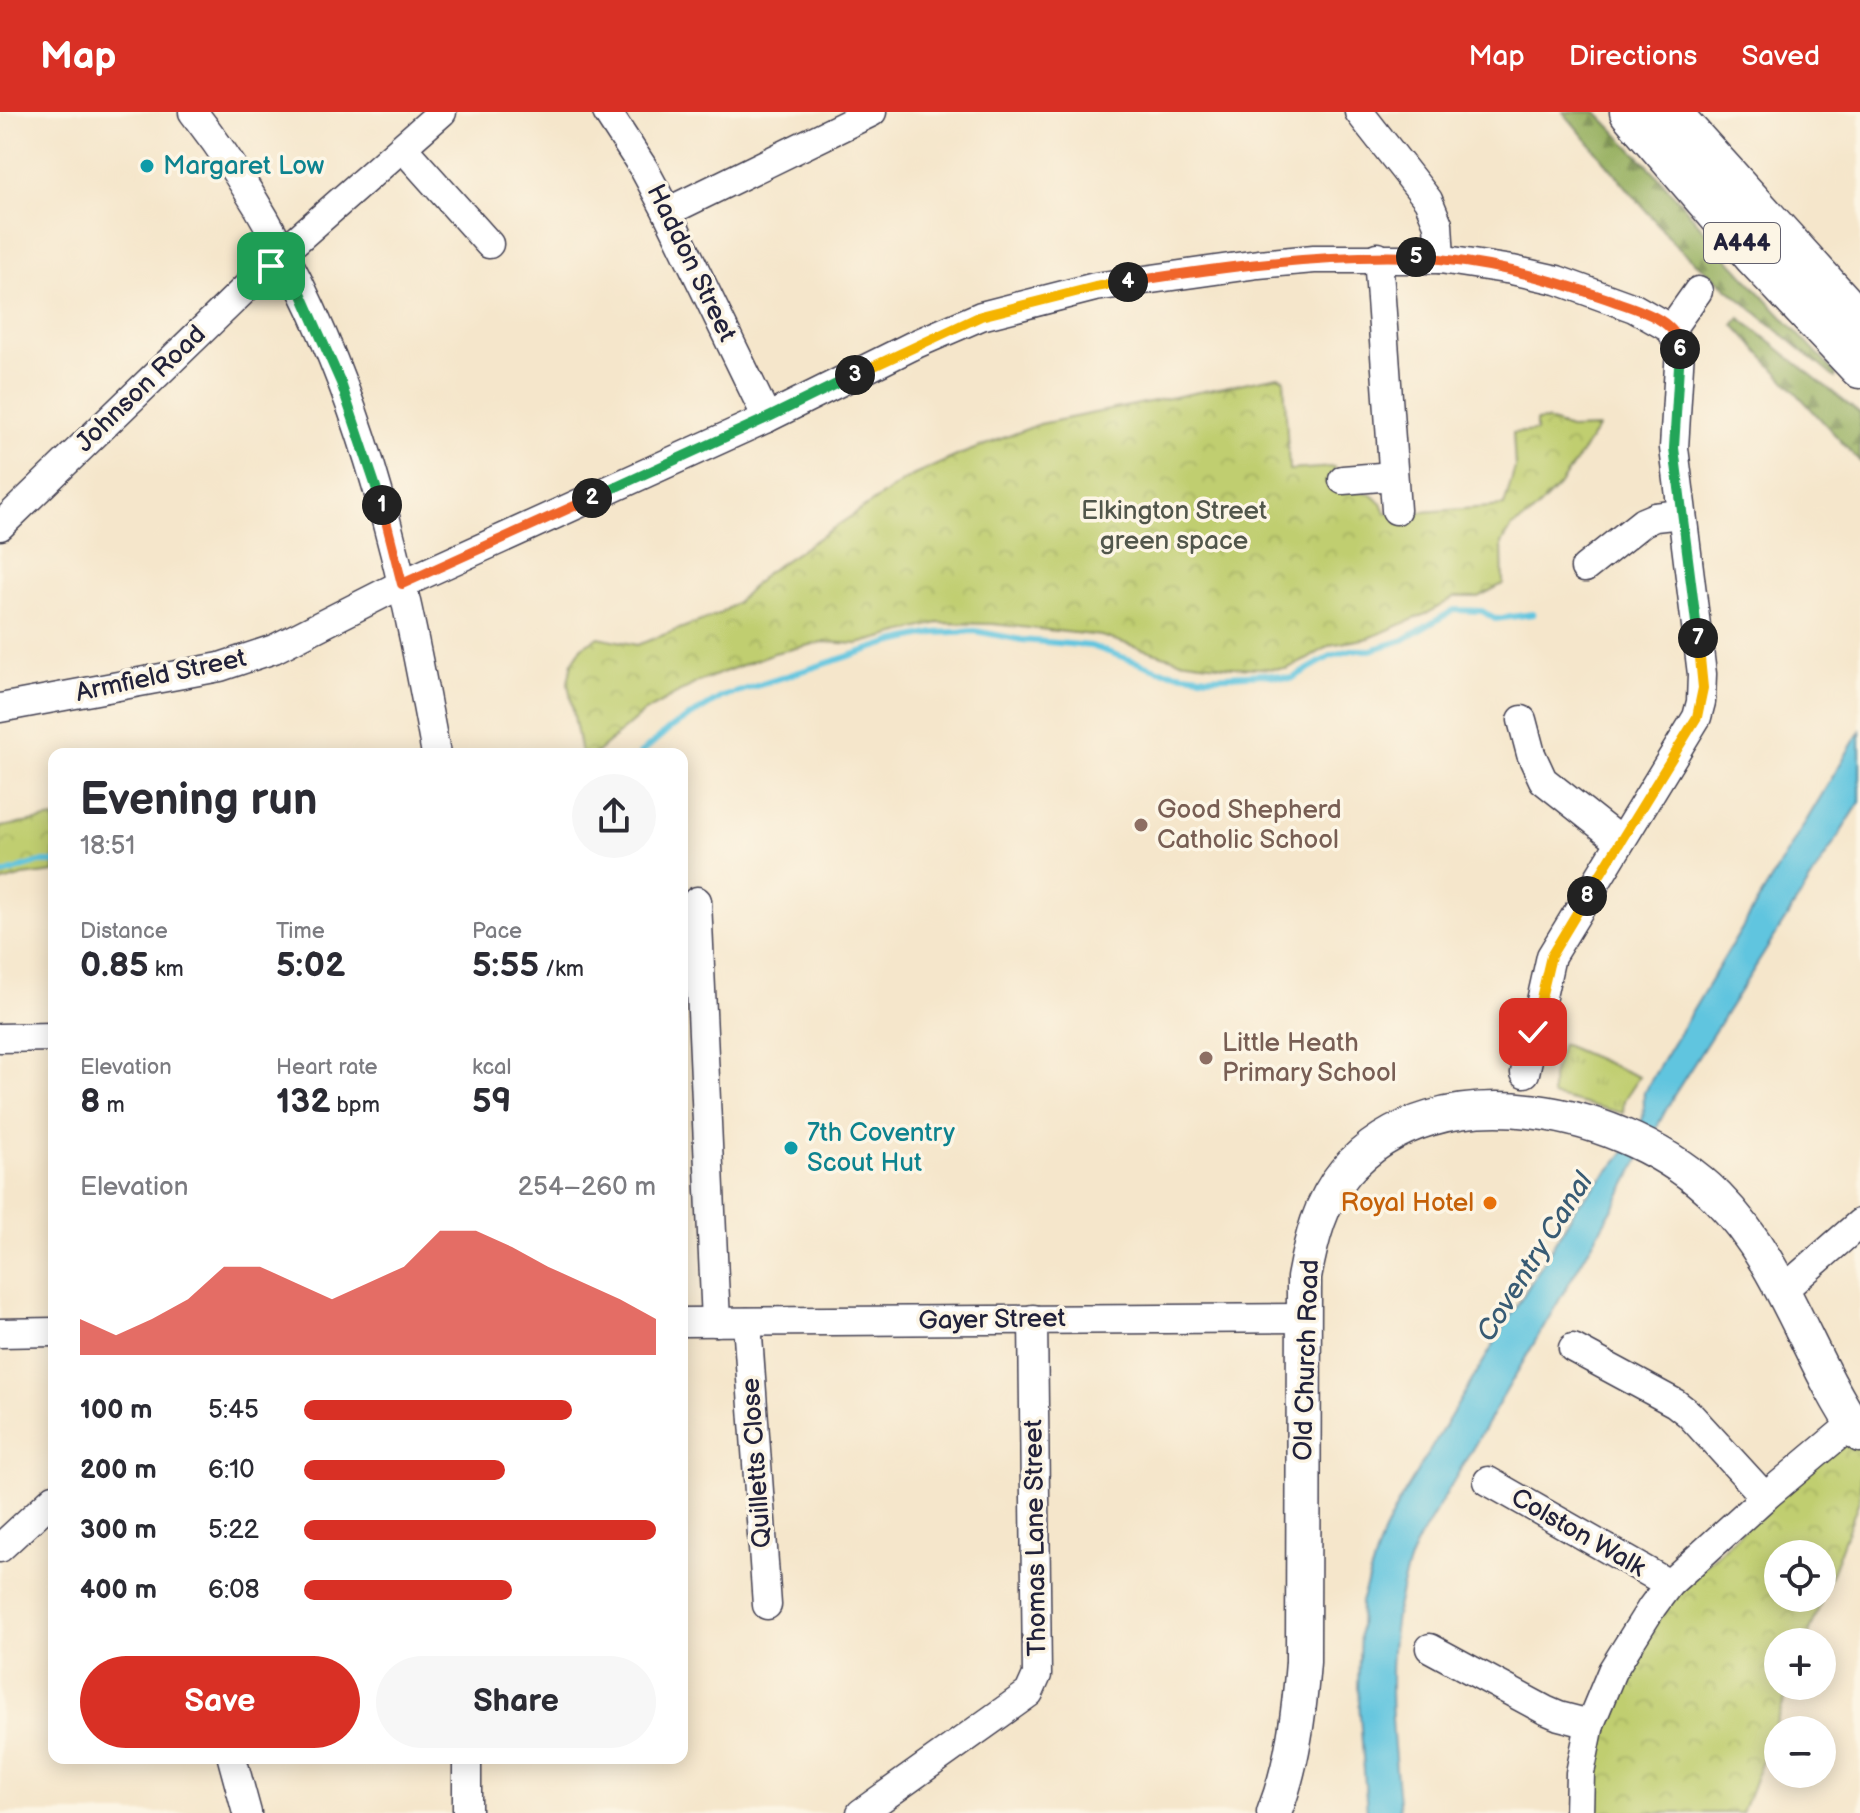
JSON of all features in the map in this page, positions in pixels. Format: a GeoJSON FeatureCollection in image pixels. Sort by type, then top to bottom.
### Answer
{"type":"FeatureCollection","features":[{"type":"Feature","properties":{"kind":"highway","name":"A444"},"geometry":{"type":"LineString","coordinates":[[1630,112],[1754,256],[1860,368]]}},
{"type":"Feature","properties":{"kind":"highway","name":"A444"},"geometry":{"type":"LineString","coordinates":[[1670,112],[1860,322]]}},
{"type":"Feature","properties":{"kind":"main road","name":"Old Church Road"},"geometry":{"type":"LineString","coordinates":[[1274,1813],[1289,1766],[1303,1662],[1304,1278],[1312,1237],[1326,1202],[1345,1173],[1370,1148],[1402,1129],[1435,1117],[1476,1111],[1537,1112],[1600,1125],[1644,1144],[1680,1166],[1703,1185],[1747,1231],[1783,1290],[1856,1430]]}},
{"type":"Feature","properties":{"kind":"street"},"geometry":{"type":"LineString","coordinates":[[193,112],[227,156],[283,252],[341,383],[388,525],[435,748]]}},
{"type":"Feature","properties":{"kind":"street","name":"Johnson Road"},"geometry":{"type":"LineString","coordinates":[[0,526],[283,252],[442,112]]}},
{"type":"Feature","properties":{"kind":"street","name":"Haddon Street"},"geometry":{"type":"LineString","coordinates":[[607,112],[620,129],[667,212],[767,418]]}},
{"type":"Feature","properties":{"kind":"street"},"geometry":{"type":"LineString","coordinates":[[667,212],[872,112]]}},
{"type":"Feature","properties":{"kind":"street"},"geometry":{"type":"LineString","coordinates":[[1359,112],[1428,200],[1438,224],[1440,259]]}},
{"type":"Feature","properties":{"kind":"street"},"geometry":{"type":"LineString","coordinates":[[403,148],[489,244]]}},
{"type":"Feature","properties":{"kind":"street"},"geometry":{"type":"LineString","coordinates":[[1378,257],[1396,510]]}},
{"type":"Feature","properties":{"kind":"street","name":"Armfield Street"},"geometry":{"type":"LineString","coordinates":[[0,708],[235,663],[274,649],[402,584],[767,418],[916,344],[981,316],[1095,287],[1272,263],[1378,257],[1440,259],[1499,267],[1557,280],[1634,308],[1671,329]]}},
{"type":"Feature","properties":{"kind":"street"},"geometry":{"type":"LineString","coordinates":[[1525,1073],[1551,956],[1697,717],[1701,702],[1702,674],[1674,448],[1680,349],[1671,329],[1698,291]]}},
{"type":"Feature","properties":{"kind":"street"},"geometry":{"type":"LineString","coordinates":[[1343,480],[1393,476]]}},
{"type":"Feature","properties":{"kind":"street"},"geometry":{"type":"LineString","coordinates":[[1585,568],[1643,522],[1655,517],[1681,514]]}},
{"type":"Feature","properties":{"kind":"street"},"geometry":{"type":"LineString","coordinates":[[1522,720],[1531,754],[1543,780],[1620,841]]}},
{"type":"Feature","properties":{"kind":"street"},"geometry":{"type":"LineString","coordinates":[[697,901],[716,1322]]}},
{"type":"Feature","properties":{"kind":"street"},"geometry":{"type":"LineString","coordinates":[[0,1038],[48,1037]]}},
{"type":"Feature","properties":{"kind":"street"},"geometry":{"type":"LineString","coordinates":[[1783,1290],[1860,1223]]}},
{"type":"Feature","properties":{"kind":"street","name":"Gayer Street"},"geometry":{"type":"LineString","coordinates":[[688,1322],[1303,1318]]}},
{"type":"Feature","properties":{"kind":"street","name":"Thomas Lane Street"},"geometry":{"type":"LineString","coordinates":[[861,1813],[1029,1693],[1034,1684],[1037,1675],[1033,1319]]}},
{"type":"Feature","properties":{"kind":"street","name":"Quilletts Close"},"geometry":{"type":"LineString","coordinates":[[747,1322],[767,1605]]}},
{"type":"Feature","properties":{"kind":"street"},"geometry":{"type":"LineString","coordinates":[[0,1333],[48,1332]]}},
{"type":"Feature","properties":{"kind":"street"},"geometry":{"type":"LineString","coordinates":[[1573,1348],[1675,1403],[1689,1414],[1765,1497]]}},
{"type":"Feature","properties":{"kind":"street"},"geometry":{"type":"LineString","coordinates":[[1579,1813],[1580,1773],[1590,1724],[1624,1650],[1669,1584],[1765,1497],[1856,1430]]}},
{"type":"Feature","properties":{"kind":"street","name":"Colston Walk"},"geometry":{"type":"LineString","coordinates":[[1488,1481],[1669,1584]]}},
{"type":"Feature","properties":{"kind":"street"},"geometry":{"type":"LineString","coordinates":[[0,1548],[48,1504]]}},
{"type":"Feature","properties":{"kind":"street"},"geometry":{"type":"LineString","coordinates":[[1428,1653],[1545,1710],[1590,1724]]}},
{"type":"Feature","properties":{"kind":"street"},"geometry":{"type":"LineString","coordinates":[[234,1764],[247,1813]]}},
{"type":"Feature","properties":{"kind":"street"},"geometry":{"type":"LineString","coordinates":[[467,1764],[467,1813]]}},
{"type":"Feature","properties":{"kind":"green space"},"geometry":{"type":"Polygon","coordinates":[[[1563,112],[1596,112],[1836,374],[1835,378],[1676,246],[1563,112]]]}},
{"type":"Feature","properties":{"kind":"green space"},"geometry":{"type":"Polygon","coordinates":[[[1740,318],[1860,414],[1860,462],[1734,325],[1740,318]]]}},
{"type":"Feature","properties":{"kind":"green space","name":"Elkington Street green space"},"geometry":{"type":"Polygon","coordinates":[[[1278,376],[1284,379],[1289,470],[1334,467],[1337,490],[1372,495],[1382,504],[1385,512],[1408,513],[1504,506],[1515,468],[1513,433],[1536,431],[1536,421],[1547,420],[1569,429],[1598,428],[1559,486],[1530,516],[1512,527],[1502,543],[1503,584],[1478,597],[1455,597],[1428,613],[1369,638],[1330,645],[1286,669],[1233,667],[1179,660],[1101,636],[993,624],[938,623],[858,644],[823,642],[774,653],[698,682],[643,713],[602,748],[580,748],[568,683],[572,663],[583,646],[599,637],[637,645],[719,614],[736,603],[766,573],[910,477],[1040,424],[1278,376]]]}},
{"type":"Feature","properties":{"kind":"green space"},"geometry":{"type":"Polygon","coordinates":[[[48,819],[48,873],[0,883],[0,827],[48,819]]]}},
{"type":"Feature","properties":{"kind":"green space"},"geometry":{"type":"Polygon","coordinates":[[[1562,1044],[1639,1077],[1624,1100],[1623,1113],[1552,1096],[1552,1077],[1562,1044]]]}},
{"type":"Feature","properties":{"kind":"green space"},"geometry":{"type":"Polygon","coordinates":[[[1850,1431],[1860,1450],[1860,1498],[1836,1562],[1836,1540],[1764,1540],[1764,1612],[1817,1612],[1811,1628],[1764,1628],[1764,1700],[1785,1700],[1779,1716],[1764,1716],[1764,1755],[1742,1813],[1583,1813],[1587,1747],[1658,1609],[1850,1431]]]}},
{"type":"Feature","properties":{"kind":"water"},"geometry":{"type":"Polygon","coordinates":[[[1860,731],[1860,802],[1674,1095],[1617,1201],[1415,1547],[1396,1612],[1392,1645],[1392,1712],[1400,1813],[1367,1813],[1358,1687],[1361,1602],[1383,1534],[1399,1502],[1575,1209],[1632,1141],[1643,1117],[1644,1092],[1860,731]]]}},
{"type":"Feature","properties":{"kind":"waterway"},"geometry":{"type":"LineString","coordinates":[[647,748],[669,729],[722,697],[889,643],[934,633],[975,631],[1022,640],[1091,646],[1159,670],[1184,674],[1208,677],[1265,674],[1291,679],[1331,656],[1352,650],[1371,650],[1403,640],[1454,610],[1482,611],[1495,619],[1533,614]]}},
{"type":"Feature","properties":{"kind":"waterway"},"geometry":{"type":"LineString","coordinates":[[0,875],[48,862]]}},
{"type":"Feature","properties":{"kind":"place","name":"Margaret Low"},"geometry":{"type":"Point","coordinates":[147,166]}},
{"type":"Feature","properties":{"kind":"place","name":"Good Shepherd Catholic School"},"geometry":{"type":"Point","coordinates":[1141,825]}},
{"type":"Feature","properties":{"kind":"place","name":"Little Heath Primary School"},"geometry":{"type":"Point","coordinates":[1206,1058]}},
{"type":"Feature","properties":{"kind":"place","name":"7th Coventry Scout Hut"},"geometry":{"type":"Point","coordinates":[791,1148]}},
{"type":"Feature","properties":{"kind":"place","name":"Royal Hotel"},"geometry":{"type":"Point","coordinates":[1490,1203]}},
{"type":"Feature","properties":{"kind":"route"},"geometry":{"type":"LineString","coordinates":[[271,266],[283,252],[341,383],[372,472],[402,584],[767,418],[916,344],[981,316],[1095,287],[1258,264],[1314,259],[1412,257],[1474,262],[1557,280],[1663,322],[1671,329],[1680,349],[1674,448],[1702,674],[1701,702],[1697,717],[1551,956],[1533,1032]]}},
{"type":"Feature","properties":{"kind":"water label","name":"Coventry Canal"},"geometry":{"type":"Point","coordinates":[1535,1257]}}]}
